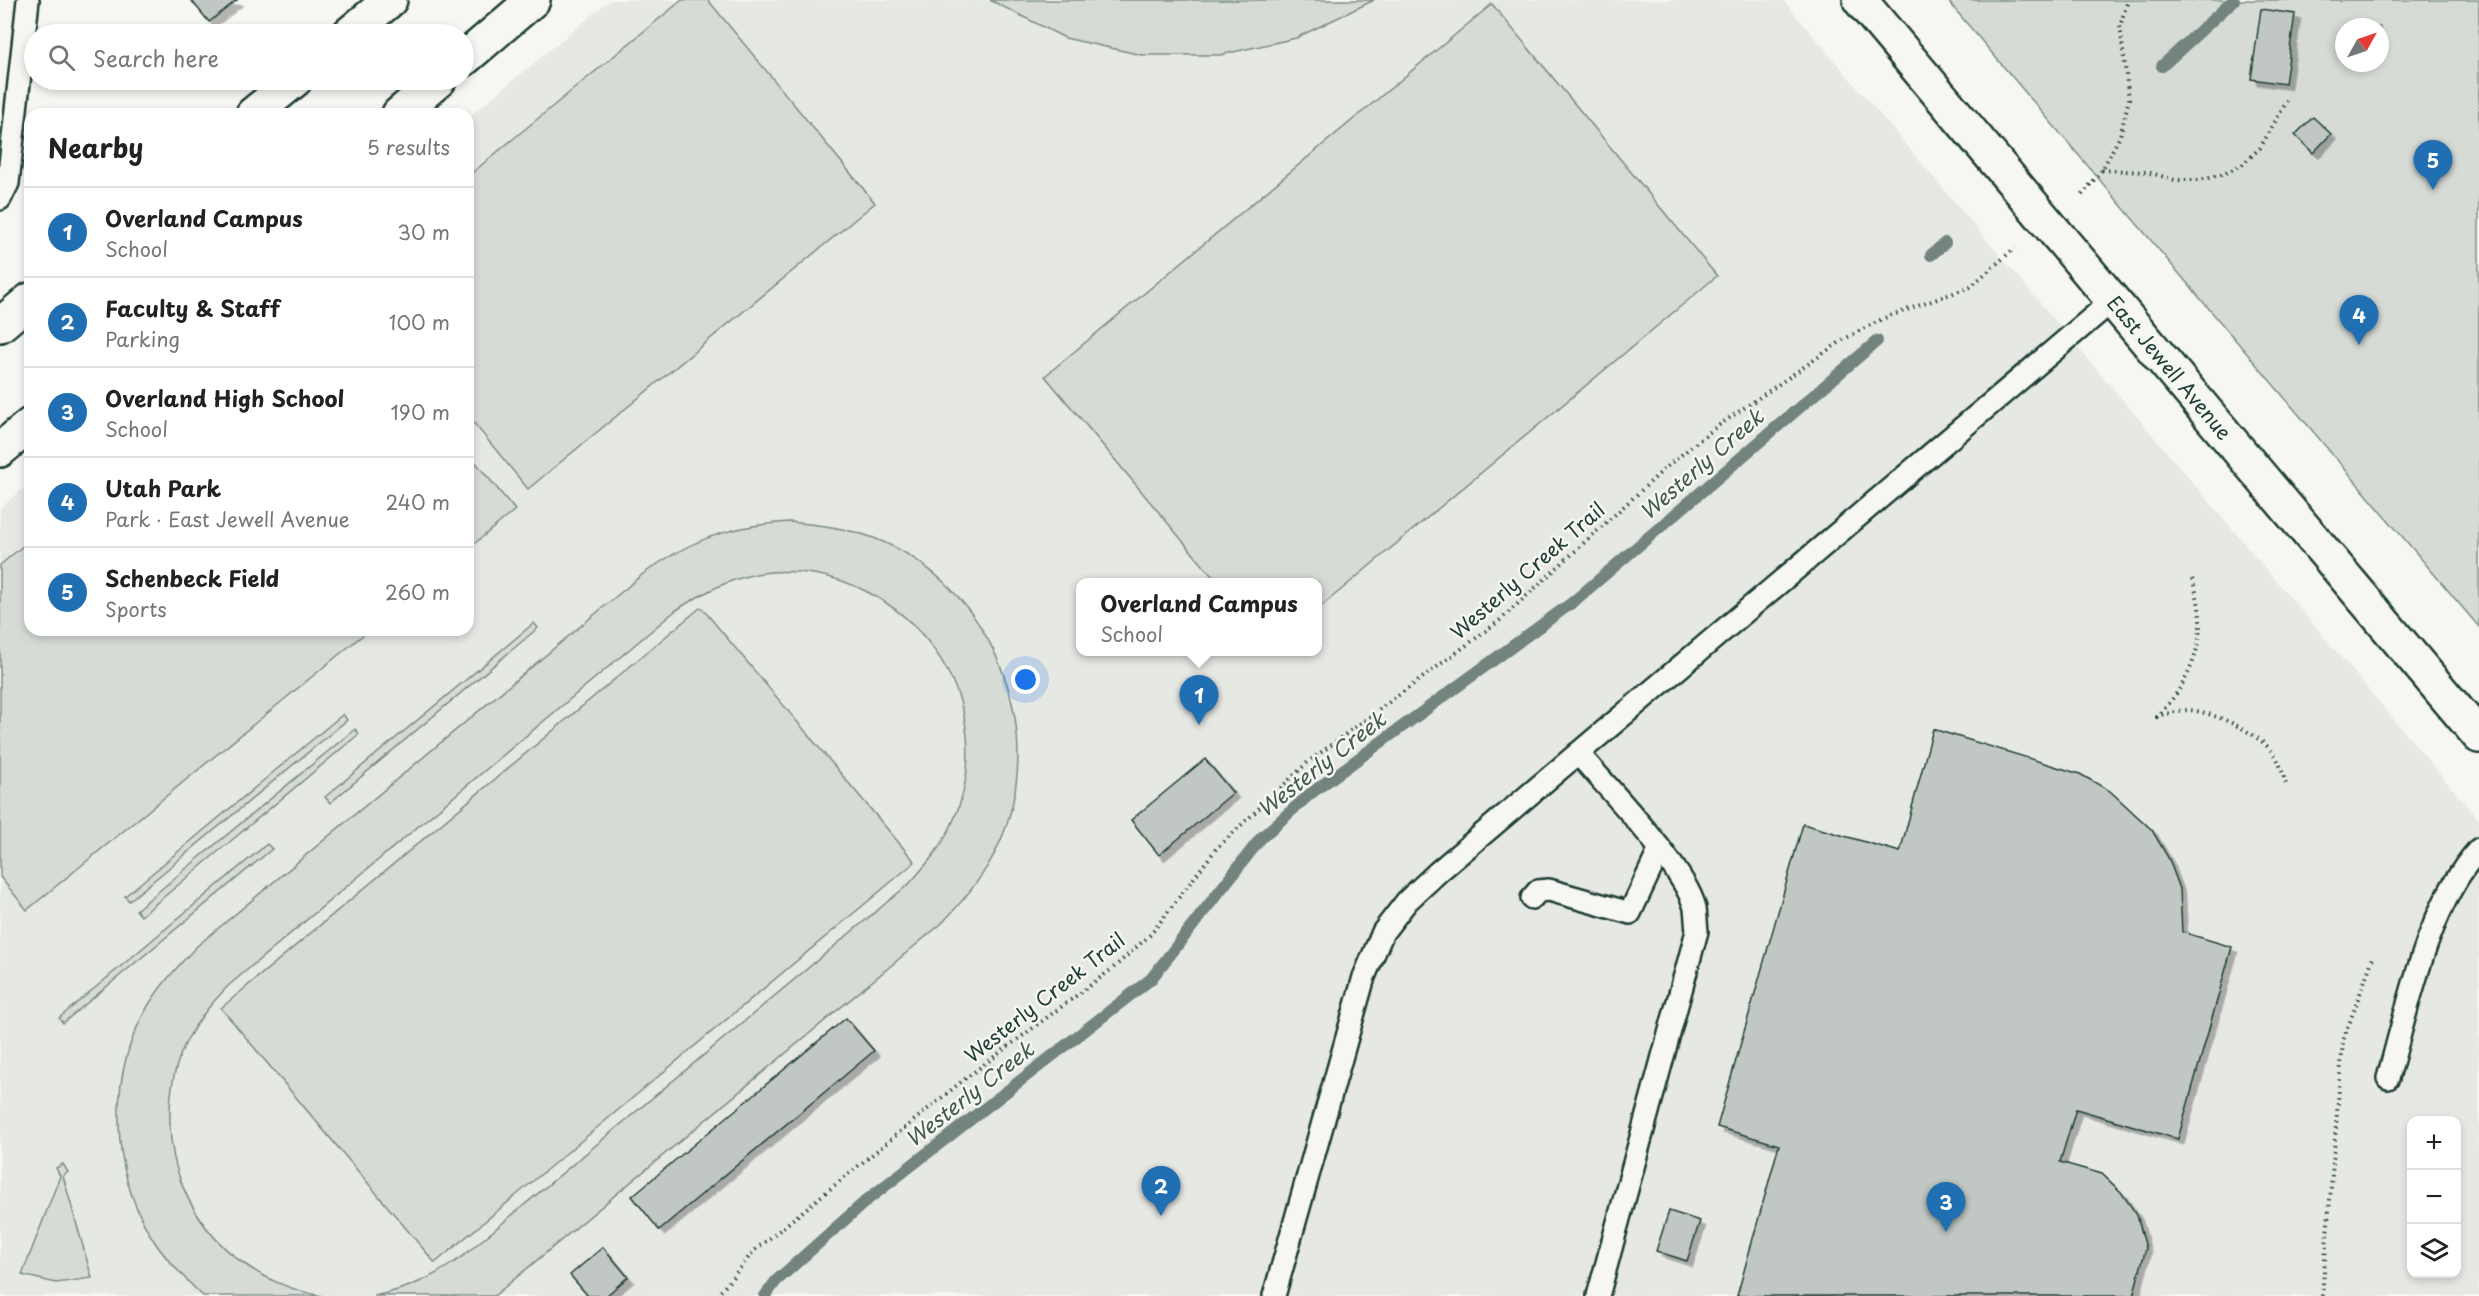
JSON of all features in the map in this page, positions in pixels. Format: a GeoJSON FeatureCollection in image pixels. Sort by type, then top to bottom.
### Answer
{"type":"FeatureCollection","features":[{"type":"Feature","properties":{"kind":"street"},"geometry":{"type":"LineString","coordinates":[[361,24],[390,0]]}},
{"type":"Feature","properties":{"kind":"street"},"geometry":{"type":"LineString","coordinates":[[474,50],[533,0]]}},
{"type":"Feature","properties":{"kind":"street","name":"East Jewell Avenue"},"geometry":{"type":"LineString","coordinates":[[1860,0],[2479,736]]}},
{"type":"Feature","properties":{"kind":"street"},"geometry":{"type":"LineString","coordinates":[[260,108],[283,90]]}},
{"type":"Feature","properties":{"kind":"street"},"geometry":{"type":"LineString","coordinates":[[406,108],[427,90]]}},
{"type":"Feature","properties":{"kind":"street"},"geometry":{"type":"LineString","coordinates":[[0,325],[24,305]]}},
{"type":"Feature","properties":{"kind":"street"},"geometry":{"type":"LineString","coordinates":[[0,450],[24,430]]}},
{"type":"Feature","properties":{"kind":"lane"},"geometry":{"type":"LineString","coordinates":[[25,24],[28,0]]}},
{"type":"Feature","properties":{"kind":"lane"},"geometry":{"type":"LineString","coordinates":[[0,199],[8,183],[24,37]]}},
{"type":"Feature","properties":{"kind":"lane"},"geometry":{"type":"LineString","coordinates":[[1274,1296],[1364,976],[1383,932],[1407,901],[1438,872],[2112,301]]}},
{"type":"Feature","properties":{"kind":"lane"},"geometry":{"type":"LineString","coordinates":[[1578,753],[1660,849],[1684,884],[1695,908],[1697,931],[1598,1296]]}},
{"type":"Feature","properties":{"kind":"lane"},"geometry":{"type":"LineString","coordinates":[[1532,898],[1538,891],[1548,890],[1630,913],[1660,849]]}},
{"type":"Feature","properties":{"kind":"lane"},"geometry":{"type":"LineString","coordinates":[[2388,1078],[2420,965],[2454,883],[2479,849]]}},
{"type":"Feature","properties":{"kind":"path"},"geometry":{"type":"LineString","coordinates":[[2082,195],[2102,170],[2120,136],[2129,99],[2120,27],[2128,0]]}},
{"type":"Feature","properties":{"kind":"path"},"geometry":{"type":"LineString","coordinates":[[2102,170],[2147,172],[2175,180],[2200,180],[2224,174],[2243,164],[2260,148],[2287,101]]}},
{"type":"Feature","properties":{"kind":"path","name":"Westerly Creek Trail"},"geometry":{"type":"LineString","coordinates":[[717,1296],[754,1251],[966,1078],[1112,969],[1151,934],[1216,849],[1308,762],[1498,622],[1670,464],[1712,430],[1845,338],[1882,319],[1970,287],[2015,248]]}},
{"type":"Feature","properties":{"kind":"path"},"geometry":{"type":"LineString","coordinates":[[2192,579],[2201,603],[2202,621],[2199,643],[2175,697],[2157,717],[2188,710],[2218,718],[2246,731],[2265,744],[2276,756],[2286,784]]}},
{"type":"Feature","properties":{"kind":"path"},"geometry":{"type":"LineString","coordinates":[[2322,1296],[2343,1041],[2374,955]]}},
{"type":"Feature","properties":{"kind":"shaded area"},"geometry":{"type":"Polygon","coordinates":[[[610,0],[1783,0],[2479,820],[2479,1296],[0,1296],[0,508],[24,488],[24,636],[474,636],[474,113],[610,0]]]}},
{"type":"Feature","properties":{"kind":"shaded area"},"geometry":{"type":"Polygon","coordinates":[[[682,0],[708,0],[875,203],[528,489],[474,423],[474,171],[682,0]]]}},
{"type":"Feature","properties":{"kind":"shaded area"},"geometry":{"type":"Polygon","coordinates":[[[990,0],[1374,0],[1296,38],[1220,55],[1142,55],[1065,38],[990,0]]]}},
{"type":"Feature","properties":{"kind":"shaded area"},"geometry":{"type":"Polygon","coordinates":[[[1947,0],[2479,0],[2479,627],[1947,0]]]}},
{"type":"Feature","properties":{"kind":"shaded area"},"geometry":{"type":"Polygon","coordinates":[[[1492,4],[1717,276],[1322,606],[1322,578],[1214,578],[1045,376],[1492,4]]]}},
{"type":"Feature","properties":{"kind":"shaded area"},"geometry":{"type":"Polygon","coordinates":[[[474,460],[515,510],[474,544],[474,460]]]}},
{"type":"Feature","properties":{"kind":"shaded area"},"geometry":{"type":"Polygon","coordinates":[[[789,522],[856,532],[906,554],[942,580],[972,614],[994,652],[1010,694],[1017,738],[1016,783],[1001,841],[987,867],[970,891],[941,924],[494,1296],[374,1296],[399,1290],[421,1281],[463,1256],[910,883],[927,864],[950,828],[965,780],[967,734],[956,689],[934,649],[903,616],[864,590],[820,575],[771,572],[758,574],[732,581],[697,597],[675,611],[228,986],[191,1032],[176,1070],[170,1103],[174,1156],[182,1186],[196,1213],[214,1237],[237,1258],[262,1275],[291,1288],[322,1296],[203,1296],[163,1254],[152,1238],[138,1211],[121,1152],[120,1092],[125,1062],[135,1033],[148,1006],[159,990],[197,946],[643,574],[678,552],[712,536],[748,527],[789,522]]]}},
{"type":"Feature","properties":{"kind":"shaded area"},"geometry":{"type":"Polygon","coordinates":[[[24,545],[24,636],[362,636],[27,910],[0,877],[0,565],[24,545]]]}},
{"type":"Feature","properties":{"kind":"shaded area"},"geometry":{"type":"Polygon","coordinates":[[[701,607],[915,862],[435,1263],[221,1008],[701,607]]]}},
{"type":"Feature","properties":{"kind":"shaded area"},"geometry":{"type":"Polygon","coordinates":[[[534,623],[538,628],[330,803],[325,797],[534,623]]]}},
{"type":"Feature","properties":{"kind":"shaded area"},"geometry":{"type":"Polygon","coordinates":[[[343,714],[347,720],[129,901],[125,896],[343,714]]]}},
{"type":"Feature","properties":{"kind":"shaded area"},"geometry":{"type":"Polygon","coordinates":[[[355,729],[359,734],[141,916],[136,910],[355,729]]]}},
{"type":"Feature","properties":{"kind":"shaded area"},"geometry":{"type":"Polygon","coordinates":[[[267,844],[272,849],[63,1023],[59,1018],[267,844]]]}},
{"type":"Feature","properties":{"kind":"shaded area"},"geometry":{"type":"Polygon","coordinates":[[[63,1164],[68,1172],[63,1176],[92,1278],[56,1283],[22,1275],[60,1176],[56,1168],[63,1164]]]}},
{"type":"Feature","properties":{"kind":"building"},"geometry":{"type":"Polygon","coordinates":[[[191,0],[237,0],[209,22],[191,0]]]}},
{"type":"Feature","properties":{"kind":"building"},"geometry":{"type":"Polygon","coordinates":[[[2261,9],[2295,14],[2285,84],[2251,79],[2261,9]]]}},
{"type":"Feature","properties":{"kind":"building"},"geometry":{"type":"Polygon","coordinates":[[[2313,117],[2331,134],[2313,153],[2295,135],[2313,117]]]}},
{"type":"Feature","properties":{"kind":"building"},"geometry":{"type":"Polygon","coordinates":[[[1933,729],[2080,774],[2110,791],[2152,830],[2169,859],[2180,889],[2182,932],[2232,947],[2178,1139],[2076,1109],[2060,1162],[2102,1174],[2121,1192],[2137,1215],[2146,1248],[2133,1296],[1737,1296],[1779,1145],[1717,1127],[1803,824],[1900,852],[1933,729]]]}},
{"type":"Feature","properties":{"kind":"building"},"geometry":{"type":"Polygon","coordinates":[[[1205,759],[1233,793],[1159,855],[1131,820],[1205,759]]]}},
{"type":"Feature","properties":{"kind":"building"},"geometry":{"type":"Polygon","coordinates":[[[846,1018],[874,1051],[659,1230],[632,1196],[846,1018]]]}},
{"type":"Feature","properties":{"kind":"building"},"geometry":{"type":"Polygon","coordinates":[[[1669,1211],[1700,1221],[1687,1261],[1656,1251],[1669,1211]]]}},
{"type":"Feature","properties":{"kind":"building"},"geometry":{"type":"Polygon","coordinates":[[[603,1247],[628,1277],[606,1296],[588,1296],[570,1275],[603,1247]]]}},
{"type":"Feature","properties":{"kind":"waterway","name":"Westerly Creek"},"geometry":{"type":"LineString","coordinates":[[2162,66],[2234,0]]}},
{"type":"Feature","properties":{"kind":"waterway","name":"Westerly Creek"},"geometry":{"type":"LineString","coordinates":[[1931,255],[1945,243]]}},
{"type":"Feature","properties":{"kind":"waterway","name":"Westerly Creek"},"geometry":{"type":"LineString","coordinates":[[765,1296],[776,1281],[867,1200],[1151,979],[1261,838],[1310,794],[1573,602],[1877,341]]}},
{"type":"Feature","properties":{"kind":"place","name":"Schenbeck Field"},"geometry":{"type":"Point","coordinates":[2433,190]}},
{"type":"Feature","properties":{"kind":"place","name":"Utah Park"},"geometry":{"type":"Point","coordinates":[2359,345]}},
{"type":"Feature","properties":{"kind":"place","name":"Overland Campus"},"geometry":{"type":"Point","coordinates":[1199,725]}},
{"type":"Feature","properties":{"kind":"place","name":"Faculty & Staff"},"geometry":{"type":"Point","coordinates":[1161,1216]}},
{"type":"Feature","properties":{"kind":"place","name":"Overland High School"},"geometry":{"type":"Point","coordinates":[1946,1232]}}]}
